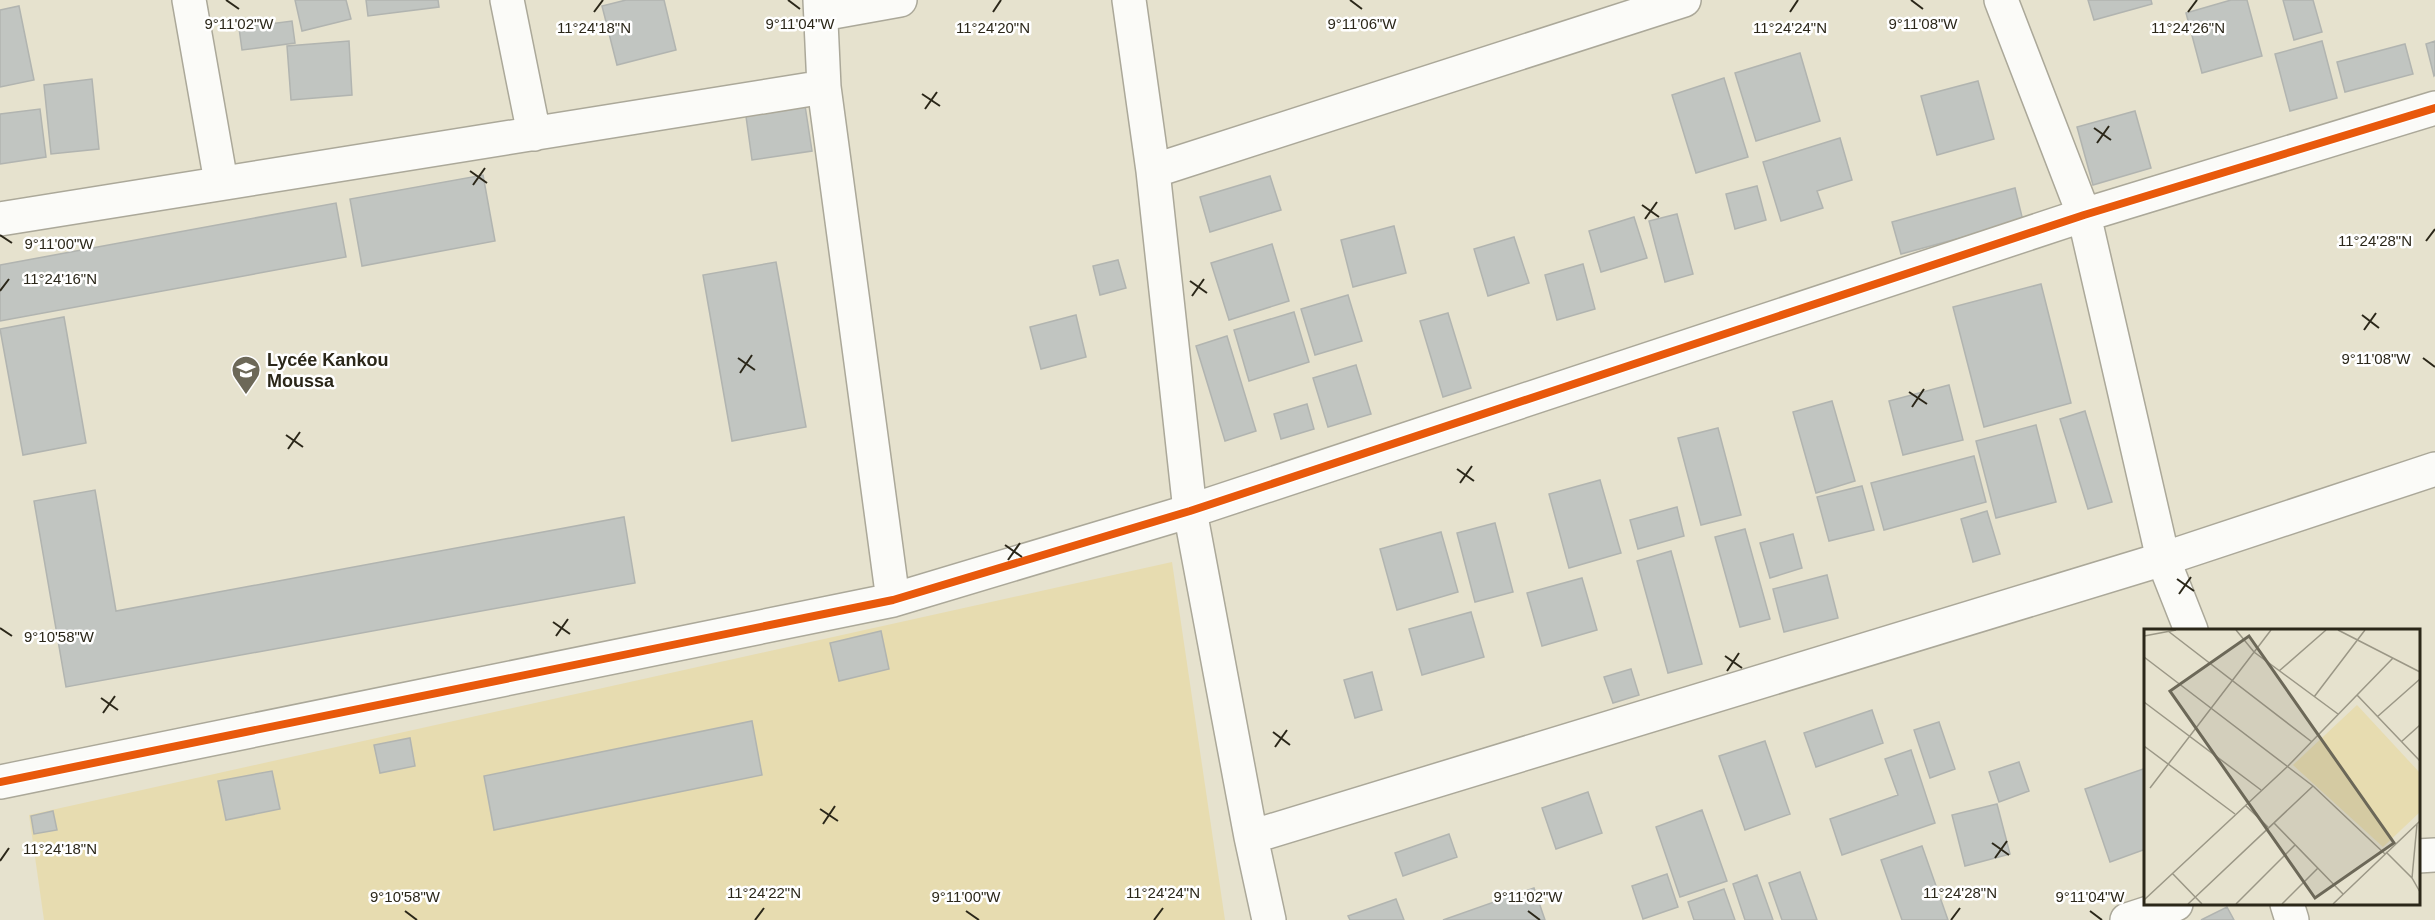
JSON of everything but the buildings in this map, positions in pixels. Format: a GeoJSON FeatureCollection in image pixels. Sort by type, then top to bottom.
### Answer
{"type":"FeatureCollection","features":[{"type":"Feature","properties":{"kind":"street"},"geometry":{"type":"LineString","coordinates":[[189,0],[221,182]]}},
{"type":"Feature","properties":{"kind":"street"},"geometry":{"type":"LineString","coordinates":[[507,0],[534,134]]}},
{"type":"Feature","properties":{"kind":"street"},"geometry":{"type":"LineString","coordinates":[[893,600],[824,87],[821,7],[900,0]]}},
{"type":"Feature","properties":{"kind":"street"},"geometry":{"type":"LineString","coordinates":[[1129,0],[1153,171],[1190,511],[1251,837],[1269,920]]}},
{"type":"Feature","properties":{"kind":"street"},"geometry":{"type":"LineString","coordinates":[[1153,171],[1684,0]]}},
{"type":"Feature","properties":{"kind":"street"},"geometry":{"type":"LineString","coordinates":[[2001,0],[2084,215],[2163,559],[2191,629]]}},
{"type":"Feature","properties":{"kind":"street"},"geometry":{"type":"LineString","coordinates":[[0,219],[824,87]]}},
{"type":"Feature","properties":{"kind":"street"},"geometry":{"type":"LineString","coordinates":[[0,782],[893,600],[1190,511],[2084,215],[2435,108]]}},
{"type":"Feature","properties":{"kind":"street"},"geometry":{"type":"LineString","coordinates":[[1251,837],[2163,559],[2435,469]]}},
{"type":"Feature","properties":{"kind":"street"},"geometry":{"type":"LineString","coordinates":[[2420,856],[2435,855]]}},
{"type":"Feature","properties":{"kind":"street"},"geometry":{"type":"LineString","coordinates":[[2127,920],[2170,905]]}},
{"type":"Feature","properties":{"kind":"street"},"geometry":{"type":"LineString","coordinates":[[2288,905],[2292,920]]}},
{"type":"Feature","properties":{"kind":"shaded area"},"geometry":{"type":"Polygon","coordinates":[[[1172,562],[1225,920],[44,920],[29,815],[1172,562]]]}},
{"type":"Feature","properties":{"kind":"cycle path"},"geometry":{"type":"LineString","coordinates":[[0,782],[893,600],[1190,511],[2084,215],[2435,108]]}},
{"type":"Feature","properties":{"kind":"place","name":"Lycée Kankou Moussa"},"geometry":{"type":"Point","coordinates":[246,396]}}]}
